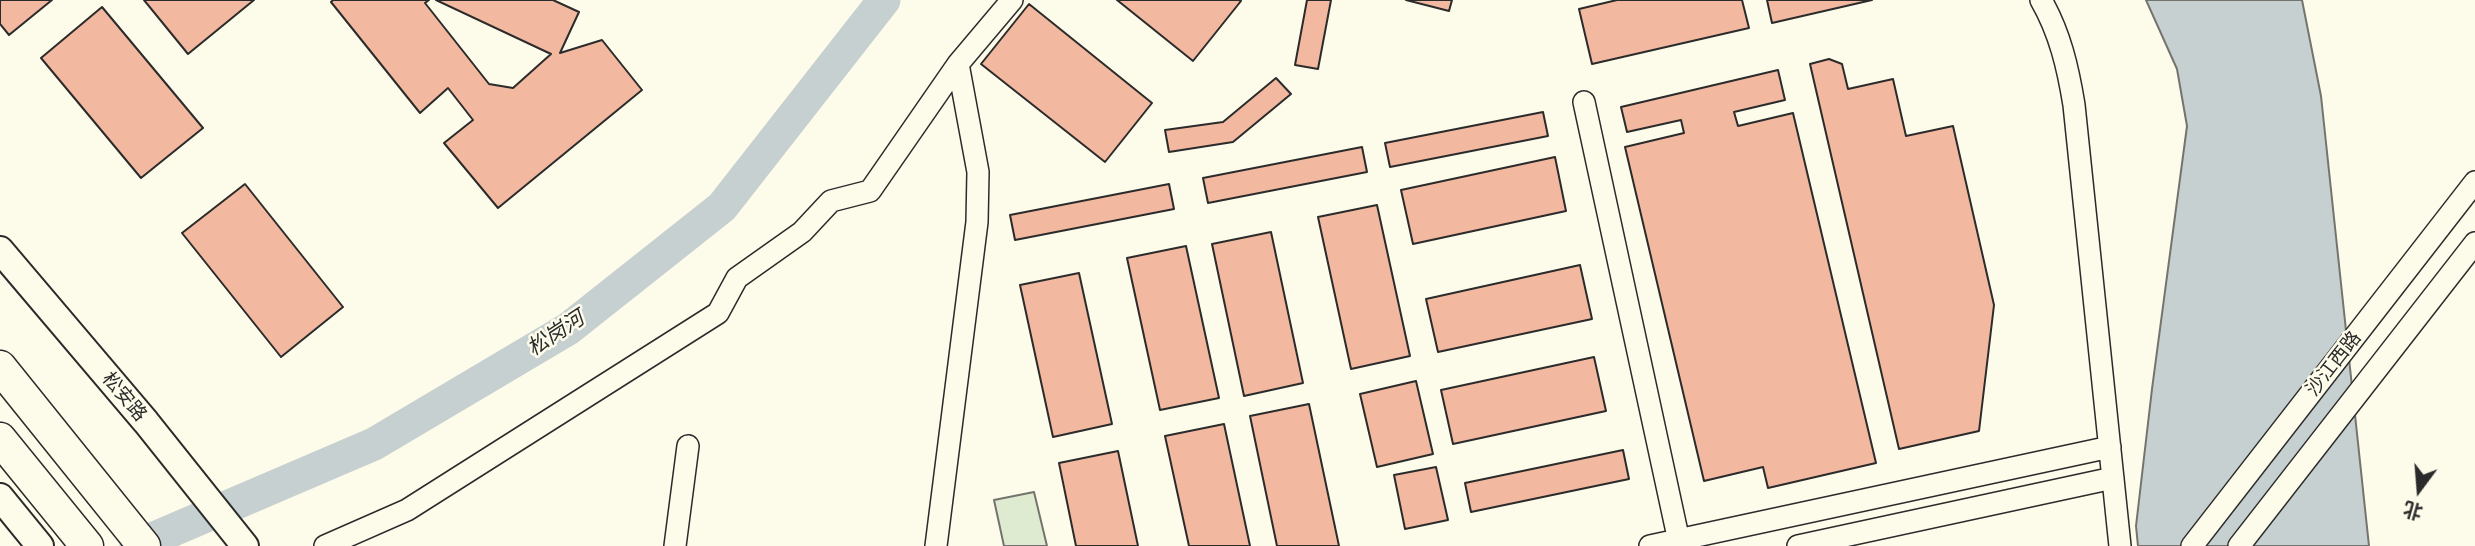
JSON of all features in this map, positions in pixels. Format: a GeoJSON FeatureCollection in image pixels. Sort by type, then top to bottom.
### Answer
{"type":"FeatureCollection","features":[{"type":"Feature","properties":{"kind":"highway"},"geometry":{"type":"LineString","coordinates":[[0,367],[144,546]]}},
{"type":"Feature","properties":{"kind":"highway"},"geometry":{"type":"LineString","coordinates":[[0,439],[87,546]]}},
{"type":"Feature","properties":{"kind":"main road","name":"松安路"},"geometry":{"type":"LineString","coordinates":[[0,250],[146,422],[245,546]]}},
{"type":"Feature","properties":{"kind":"main road"},"geometry":{"type":"LineString","coordinates":[[0,497],[40,546]]}},
{"type":"Feature","properties":{"kind":"street"},"geometry":{"type":"LineString","coordinates":[[326,546],[407,510],[718,313],[737,278],[802,232],[831,201],[870,191],[958,64],[1012,0]]}},
{"type":"Feature","properties":{"kind":"street"},"geometry":{"type":"LineString","coordinates":[[2041,0],[2053,20],[2067,64],[2074,105],[2120,546]]}},
{"type":"Feature","properties":{"kind":"street"},"geometry":{"type":"LineString","coordinates":[[936,546],[977,222],[978,172],[958,64]]}},
{"type":"Feature","properties":{"kind":"street"},"geometry":{"type":"LineString","coordinates":[[1584,102],[1679,543]]}},
{"type":"Feature","properties":{"kind":"street","name":"沙江西路"},"geometry":{"type":"LineString","coordinates":[[2192,546],[2475,182]]}},
{"type":"Feature","properties":{"kind":"street","name":"沙江西路"},"geometry":{"type":"LineString","coordinates":[[2239,546],[2475,243]]}},
{"type":"Feature","properties":{"kind":"street"},"geometry":{"type":"LineString","coordinates":[[675,546],[688,446]]}},
{"type":"Feature","properties":{"kind":"street"},"geometry":{"type":"LineString","coordinates":[[1650,546],[1679,543],[2110,447]]}},
{"type":"Feature","properties":{"kind":"street"},"geometry":{"type":"LineString","coordinates":[[1798,546],[2113,478]]}},
{"type":"Feature","properties":{"kind":"green space"},"geometry":{"type":"Polygon","coordinates":[[[1034,492],[1047,546],[1004,546],[994,500],[1034,492]]]}},
{"type":"Feature","properties":{"kind":"shaded area"},"geometry":{"type":"Polygon","coordinates":[[[2146,0],[2302,0],[2321,96],[2369,546],[2138,546],[2136,526],[2187,126],[2177,69],[2146,0]]]}},
{"type":"Feature","properties":{"kind":"building"},"geometry":{"type":"Polygon","coordinates":[[[0,0],[52,0],[9,35],[0,24],[0,0]]]}},
{"type":"Feature","properties":{"kind":"building"},"geometry":{"type":"Polygon","coordinates":[[[144,0],[254,0],[188,54],[144,0]]]}},
{"type":"Feature","properties":{"kind":"building"},"geometry":{"type":"Polygon","coordinates":[[[429,0],[425,3],[489,84],[513,88],[551,54],[436,0],[553,0],[579,12],[560,53],[602,40],[642,90],[498,208],[444,143],[473,120],[448,88],[420,113],[331,2],[429,0]]]}},
{"type":"Feature","properties":{"kind":"building"},"geometry":{"type":"Polygon","coordinates":[[[1117,0],[1239,0],[1241,1],[1193,61],[1117,0]]]}},
{"type":"Feature","properties":{"kind":"building"},"geometry":{"type":"Polygon","coordinates":[[[1307,0],[1331,0],[1318,69],[1295,65],[1307,0]]]}},
{"type":"Feature","properties":{"kind":"building"},"geometry":{"type":"Polygon","coordinates":[[[1406,0],[1452,0],[1449,11],[1406,0]]]}},
{"type":"Feature","properties":{"kind":"building"},"geometry":{"type":"Polygon","coordinates":[[[1617,0],[1742,0],[1749,28],[1592,64],[1579,9],[1617,0]]]}},
{"type":"Feature","properties":{"kind":"building"},"geometry":{"type":"Polygon","coordinates":[[[1767,0],[1872,0],[1772,23],[1767,0]]]}},
{"type":"Feature","properties":{"kind":"building"},"geometry":{"type":"Polygon","coordinates":[[[1029,4],[1152,103],[1105,162],[981,64],[1029,4]]]}},
{"type":"Feature","properties":{"kind":"building"},"geometry":{"type":"Polygon","coordinates":[[[102,7],[203,128],[141,178],[41,58],[102,7]]]}},
{"type":"Feature","properties":{"kind":"building"},"geometry":{"type":"Polygon","coordinates":[[[1829,59],[1842,64],[1848,89],[1893,79],[1906,136],[1953,126],[1994,305],[1979,431],[1899,449],[1810,64],[1829,59]]]}},
{"type":"Feature","properties":{"kind":"building"},"geometry":{"type":"Polygon","coordinates":[[[1778,70],[1785,100],[1734,112],[1738,126],[1793,113],[1876,463],[1768,488],[1763,467],[1704,481],[1625,147],[1684,133],[1681,120],[1627,132],[1621,107],[1778,70]]]}},
{"type":"Feature","properties":{"kind":"building"},"geometry":{"type":"Polygon","coordinates":[[[1276,78],[1291,94],[1233,142],[1169,152],[1165,130],[1223,122],[1276,78]]]}},
{"type":"Feature","properties":{"kind":"building"},"geometry":{"type":"Polygon","coordinates":[[[1543,112],[1548,136],[1390,167],[1385,143],[1543,112]]]}},
{"type":"Feature","properties":{"kind":"building"},"geometry":{"type":"Polygon","coordinates":[[[1362,147],[1367,172],[1208,203],[1203,178],[1362,147]]]}},
{"type":"Feature","properties":{"kind":"building"},"geometry":{"type":"Polygon","coordinates":[[[1555,157],[1566,211],[1413,244],[1401,190],[1555,157]]]}},
{"type":"Feature","properties":{"kind":"building"},"geometry":{"type":"Polygon","coordinates":[[[245,184],[343,307],[281,357],[182,233],[245,184]]]}},
{"type":"Feature","properties":{"kind":"building"},"geometry":{"type":"Polygon","coordinates":[[[1169,184],[1174,209],[1015,240],[1010,215],[1169,184]]]}},
{"type":"Feature","properties":{"kind":"building"},"geometry":{"type":"Polygon","coordinates":[[[1377,205],[1410,356],[1351,369],[1318,217],[1377,205]]]}},
{"type":"Feature","properties":{"kind":"building"},"geometry":{"type":"Polygon","coordinates":[[[1271,232],[1303,383],[1244,396],[1212,244],[1271,232]]]}},
{"type":"Feature","properties":{"kind":"building"},"geometry":{"type":"Polygon","coordinates":[[[1186,246],[1219,398],[1160,410],[1127,258],[1186,246]]]}},
{"type":"Feature","properties":{"kind":"building"},"geometry":{"type":"Polygon","coordinates":[[[1580,265],[1592,319],[1438,352],[1426,299],[1580,265]]]}},
{"type":"Feature","properties":{"kind":"building"},"geometry":{"type":"Polygon","coordinates":[[[1079,273],[1112,424],[1053,437],[1020,285],[1079,273]]]}},
{"type":"Feature","properties":{"kind":"building"},"geometry":{"type":"Polygon","coordinates":[[[1594,357],[1606,411],[1453,444],[1441,390],[1594,357]]]}},
{"type":"Feature","properties":{"kind":"building"},"geometry":{"type":"Polygon","coordinates":[[[1416,381],[1433,454],[1377,467],[1360,394],[1416,381]]]}},
{"type":"Feature","properties":{"kind":"building"},"geometry":{"type":"Polygon","coordinates":[[[1309,404],[1339,546],[1277,546],[1250,416],[1309,404]]]}},
{"type":"Feature","properties":{"kind":"building"},"geometry":{"type":"Polygon","coordinates":[[[1224,424],[1250,546],[1189,546],[1165,436],[1224,424]]]}},
{"type":"Feature","properties":{"kind":"building"},"geometry":{"type":"Polygon","coordinates":[[[1623,450],[1629,479],[1471,512],[1465,483],[1623,450]]]}},
{"type":"Feature","properties":{"kind":"building"},"geometry":{"type":"Polygon","coordinates":[[[1118,451],[1138,546],[1076,546],[1059,463],[1118,451]]]}},
{"type":"Feature","properties":{"kind":"building"},"geometry":{"type":"Polygon","coordinates":[[[1436,467],[1448,520],[1405,529],[1394,475],[1436,467]]]}},
{"type":"Feature","properties":{"kind":"waterway","name":"松岗河"},"geometry":{"type":"LineString","coordinates":[[136,546],[374,444],[568,329],[722,207],[884,0]]}}]}
